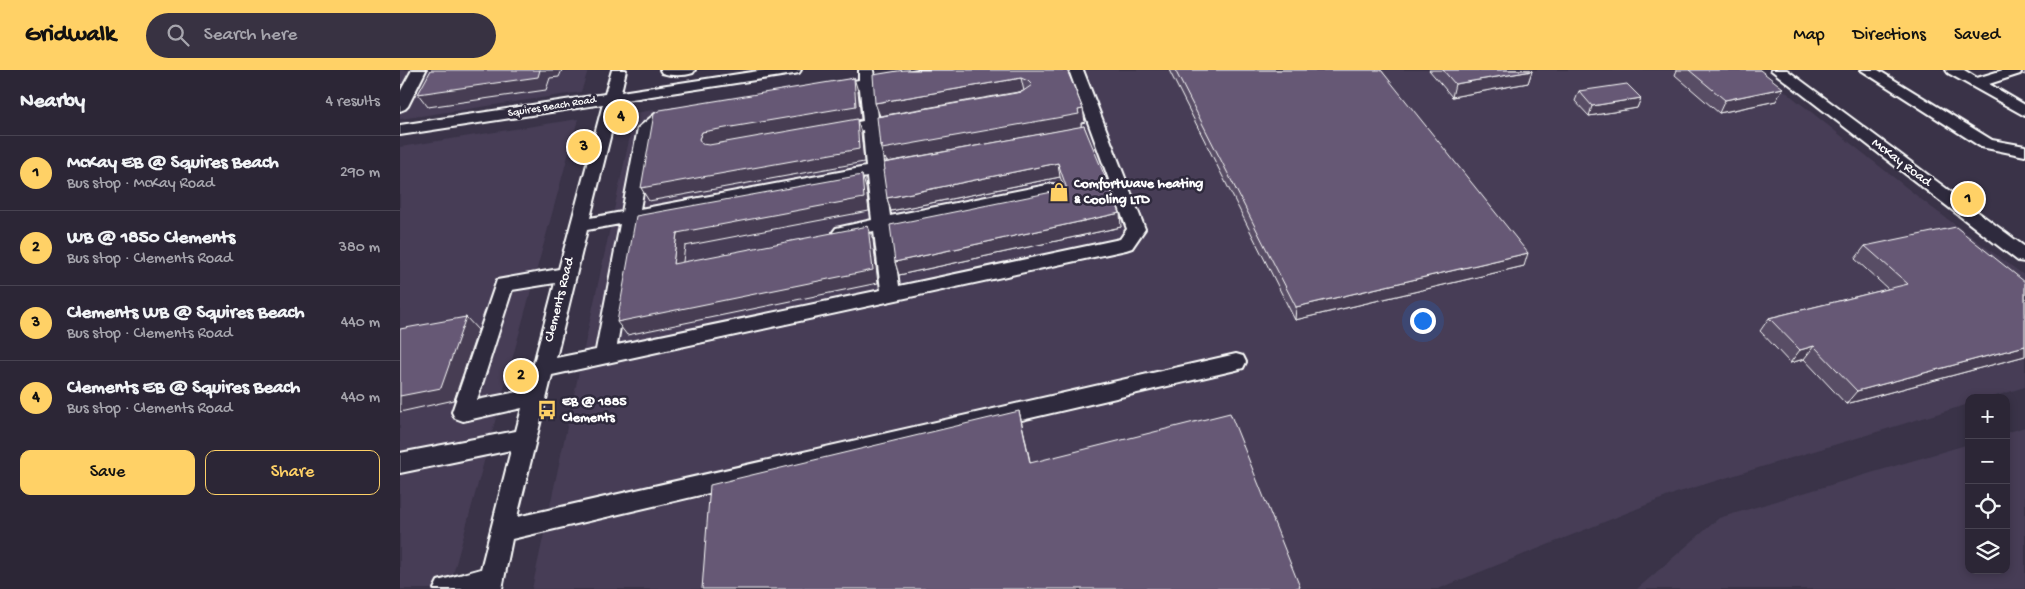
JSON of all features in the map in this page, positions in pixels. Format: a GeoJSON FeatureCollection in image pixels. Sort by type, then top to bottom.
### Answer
{"type":"FeatureCollection","features":[{"type":"Feature","properties":{"kind":"street"},"geometry":{"type":"LineString","coordinates":[[400,106],[419,70]]}},
{"type":"Feature","properties":{"kind":"street","name":"Clements Road"},"geometry":{"type":"LineString","coordinates":[[490,583],[619,70]]}},
{"type":"Feature","properties":{"kind":"street"},"geometry":{"type":"LineString","coordinates":[[667,70],[688,70]]}},
{"type":"Feature","properties":{"kind":"street","name":"Squires Beach Road"},"geometry":{"type":"LineString","coordinates":[[400,130],[612,98],[759,73],[794,70]]}},
{"type":"Feature","properties":{"kind":"street"},"geometry":{"type":"LineString","coordinates":[[819,91],[867,76],[945,70]]}},
{"type":"Feature","properties":{"kind":"street"},"geometry":{"type":"LineString","coordinates":[[543,369],[1126,244],[1136,229],[1076,70]]}},
{"type":"Feature","properties":{"kind":"street","name":"McKay Road"},"geometry":{"type":"LineString","coordinates":[[1778,70],[2025,256]]}},
{"type":"Feature","properties":{"kind":"street"},"geometry":{"type":"LineString","coordinates":[[1868,70],[1987,144],[2025,151]]}},
{"type":"Feature","properties":{"kind":"street"},"geometry":{"type":"LineString","coordinates":[[1953,70],[2025,110]]}},
{"type":"Feature","properties":{"kind":"street"},"geometry":{"type":"LineString","coordinates":[[1976,83],[2015,71]]}},
{"type":"Feature","properties":{"kind":"street"},"geometry":{"type":"LineString","coordinates":[[867,76],[875,171],[891,294]]}},
{"type":"Feature","properties":{"kind":"street"},"geometry":{"type":"LineString","coordinates":[[605,356],[646,128],[661,117],[691,112]]}},
{"type":"Feature","properties":{"kind":"street"},"geometry":{"type":"LineString","coordinates":[[822,132],[919,116]]}},
{"type":"Feature","properties":{"kind":"street"},"geometry":{"type":"LineString","coordinates":[[1079,134],[1098,130]]}},
{"type":"Feature","properties":{"kind":"street"},"geometry":{"type":"LineString","coordinates":[[579,226],[923,162]]}},
{"type":"Feature","properties":{"kind":"street"},"geometry":{"type":"LineString","coordinates":[[824,235],[1052,190]]}},
{"type":"Feature","properties":{"kind":"street"},"geometry":{"type":"LineString","coordinates":[[536,397],[463,412],[504,285],[567,274]]}},
{"type":"Feature","properties":{"kind":"street"},"geometry":{"type":"LineString","coordinates":[[502,531],[1236,362]]}},
{"type":"Feature","properties":{"kind":"street"},"geometry":{"type":"LineString","coordinates":[[400,463],[526,438]]}},
{"type":"Feature","properties":{"kind":"street"},"geometry":{"type":"LineString","coordinates":[[446,589],[490,583]]}},
{"type":"Feature","properties":{"kind":"shaded area"},"geometry":{"type":"Polygon","coordinates":[[[400,70],[588,70],[581,92],[400,119],[400,70]]]}},
{"type":"Feature","properties":{"kind":"shaded area"},"geometry":{"type":"Polygon","coordinates":[[[896,70],[1758,70],[1931,207],[2025,276],[2025,387],[2002,394],[1965,394],[1965,405],[1676,493],[1438,589],[532,589],[635,113],[896,70]]]}},
{"type":"Feature","properties":{"kind":"shaded area"},"geometry":{"type":"Polygon","coordinates":[[[578,119],[449,589],[400,589],[400,147],[578,119]]]}},
{"type":"Feature","properties":{"kind":"shaded area"},"geometry":{"type":"Polygon","coordinates":[[[2025,427],[2025,589],[1637,589],[1719,518],[1965,445],[1965,574],[2010,574],[2010,432],[2025,427]]]}},
{"type":"Feature","properties":{"kind":"building"},"geometry":{"type":"Polygon","coordinates":[[[431,70],[540,70],[538,77],[418,94],[431,70]]]}},
{"type":"Feature","properties":{"kind":"building"},"geometry":{"type":"Polygon","coordinates":[[[904,70],[1067,70],[1083,109],[1078,110],[1079,114],[882,149],[882,145],[880,146],[877,117],[1022,92],[1032,85],[1021,78],[875,103],[873,75],[904,70]]]}},
{"type":"Feature","properties":{"kind":"building"},"geometry":{"type":"Polygon","coordinates":[[[1175,70],[1381,70],[1528,253],[1296,307],[1175,70]]]}},
{"type":"Feature","properties":{"kind":"building"},"geometry":{"type":"Polygon","coordinates":[[[1443,70],[1531,70],[1532,71],[1455,84],[1443,70]]]}},
{"type":"Feature","properties":{"kind":"building"},"geometry":{"type":"Polygon","coordinates":[[[1689,70],[1760,70],[1783,88],[1725,100],[1689,70]]]}},
{"type":"Feature","properties":{"kind":"building"},"geometry":{"type":"Polygon","coordinates":[[[854,78],[856,106],[702,132],[699,139],[702,144],[709,145],[857,119],[859,149],[641,188],[654,114],[660,110],[854,78]]]}},
{"type":"Feature","properties":{"kind":"building"},"geometry":{"type":"Polygon","coordinates":[[[1627,84],[1641,98],[1592,106],[1579,91],[1627,84]]]}},
{"type":"Feature","properties":{"kind":"building"},"geometry":{"type":"Polygon","coordinates":[[[1084,126],[1120,213],[895,262],[890,225],[1067,189],[1058,163],[887,198],[883,170],[885,170],[884,163],[1084,126]]]}},
{"type":"Feature","properties":{"kind":"building"},"geometry":{"type":"Polygon","coordinates":[[[862,175],[864,198],[677,233],[673,264],[868,226],[873,270],[617,322],[636,216],[862,175]]]}},
{"type":"Feature","properties":{"kind":"building"},"geometry":{"type":"Polygon","coordinates":[[[1956,227],[2025,282],[2025,346],[1857,391],[1814,346],[1800,350],[1769,318],[1908,284],[1865,246],[1956,227]]]}},
{"type":"Feature","properties":{"kind":"building"},"geometry":{"type":"Polygon","coordinates":[[[466,317],[441,388],[400,396],[400,329],[466,317]]]}},
{"type":"Feature","properties":{"kind":"building"},"geometry":{"type":"Polygon","coordinates":[[[1019,411],[1030,463],[1230,413],[1300,587],[1293,589],[702,589],[710,485],[1019,411]]]}},
{"type":"Feature","properties":{"kind":"place","name":"Clements EB @ Squires Beach"},"geometry":{"type":"Point","coordinates":[621,117]}},
{"type":"Feature","properties":{"kind":"place","name":"Clements WB @ Squires Beach"},"geometry":{"type":"Point","coordinates":[584,147]}},
{"type":"Feature","properties":{"kind":"place","name":"ComfortWave heating & Cooling LTD"},"geometry":{"type":"Point","coordinates":[1059,192]}},
{"type":"Feature","properties":{"kind":"place","name":"McKay EB @ Squires Beach"},"geometry":{"type":"Point","coordinates":[1968,199]}},
{"type":"Feature","properties":{"kind":"place","name":"WB @ 1850 Clements"},"geometry":{"type":"Point","coordinates":[521,376]}},
{"type":"Feature","properties":{"kind":"place","name":"EB @ 1885 Clements"},"geometry":{"type":"Point","coordinates":[547,410]}}]}
